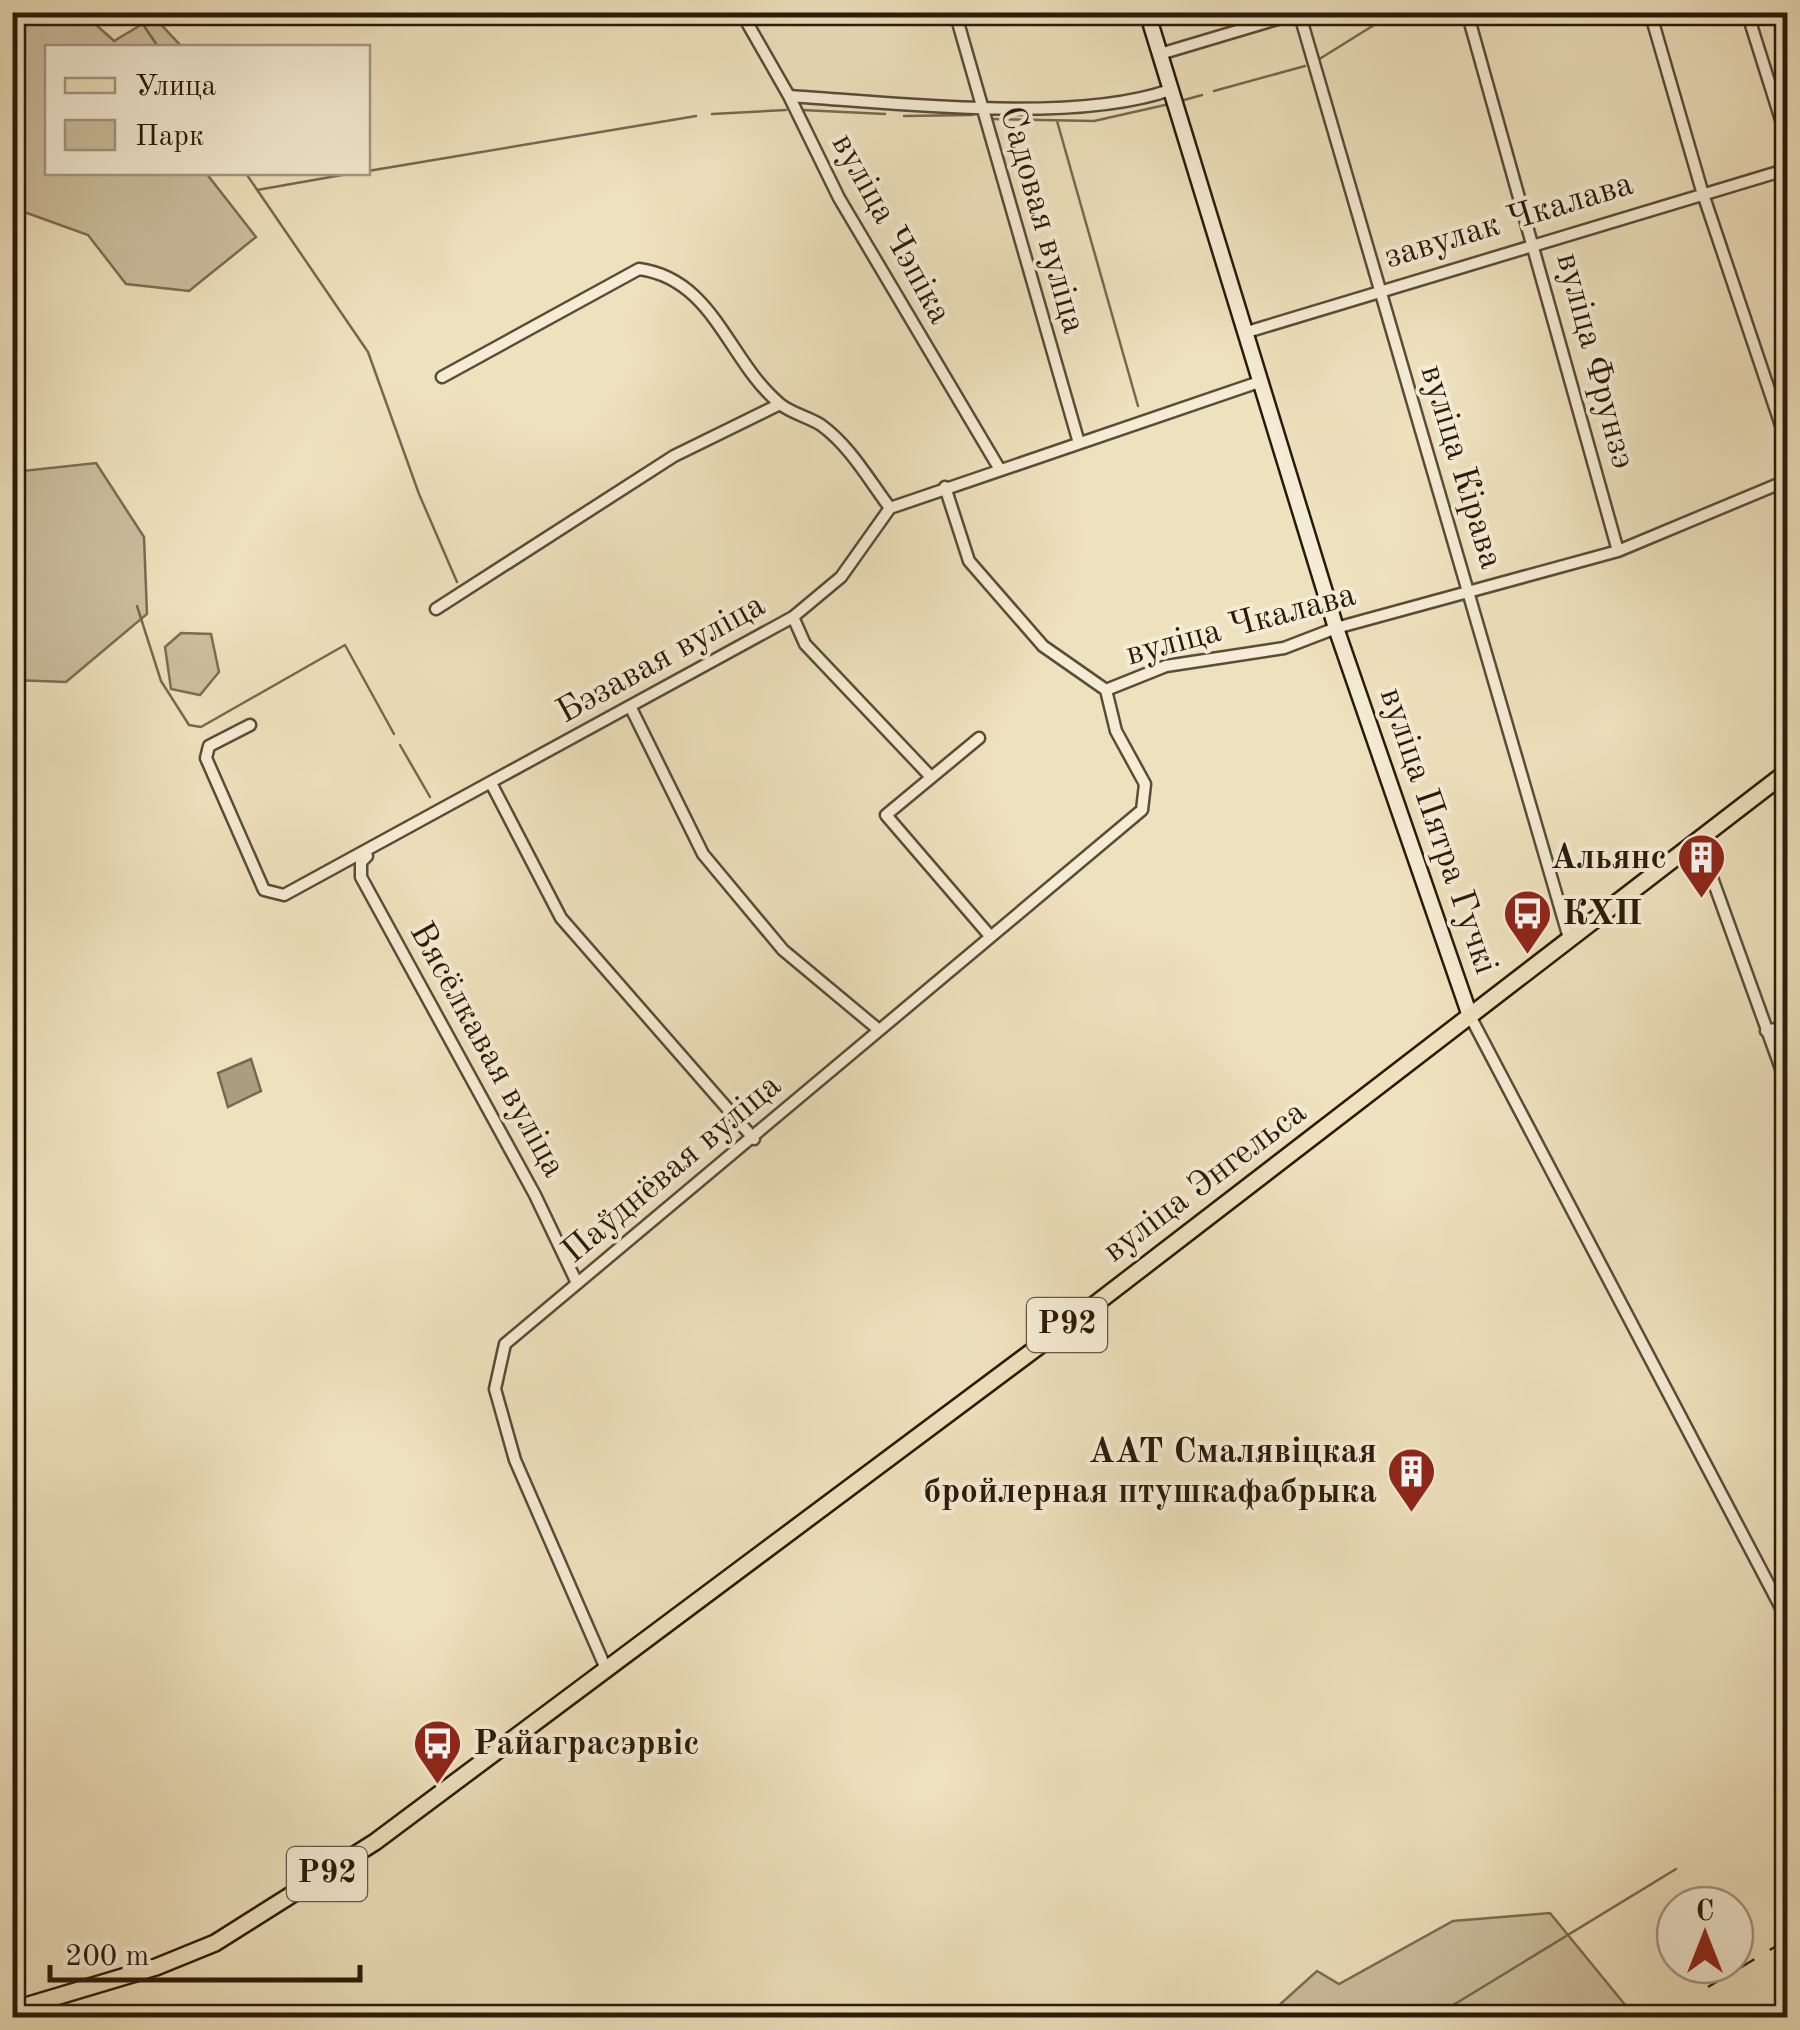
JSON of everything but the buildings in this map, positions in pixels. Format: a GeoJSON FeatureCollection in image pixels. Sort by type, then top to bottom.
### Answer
{"type":"FeatureCollection","features":[{"type":"Feature","properties":{"kind":"main road","name":"вуліца Энгельса"},"geometry":{"type":"LineString","coordinates":[[607,1671],[1788,771]]}},
{"type":"Feature","properties":{"kind":"main road","name":"Р92"},"geometry":{"type":"LineString","coordinates":[[12,2010],[156,1967],[215,1943],[376,1842],[607,1671]]}},
{"type":"Feature","properties":{"kind":"street","name":"вуліца Чэпіка"},"geometry":{"type":"LineString","coordinates":[[741,12],[790,96],[840,198],[999,468]]}},
{"type":"Feature","properties":{"kind":"street","name":"Садовая вуліца"},"geometry":{"type":"LineString","coordinates":[[955,12],[1079,443]]}},
{"type":"Feature","properties":{"kind":"street","name":"вуліца Пятра Гучкі"},"geometry":{"type":"LineString","coordinates":[[1147,12],[1336,628],[1470,1016],[1788,1621]]}},
{"type":"Feature","properties":{"kind":"street","name":"вуліца Фрунзэ"},"geometry":{"type":"LineString","coordinates":[[1467,12],[1618,550]]}},
{"type":"Feature","properties":{"kind":"street"},"geometry":{"type":"LineString","coordinates":[[1650,12],[1702,191],[1788,446]]}},
{"type":"Feature","properties":{"kind":"street"},"geometry":{"type":"LineString","coordinates":[[1747,12],[1788,142]]}},
{"type":"Feature","properties":{"kind":"street"},"geometry":{"type":"LineString","coordinates":[[1160,54],[1300,13]]}},
{"type":"Feature","properties":{"kind":"street","name":"вуліца Кірава"},"geometry":{"type":"LineString","coordinates":[[1300,13],[1377,290],[1470,590],[1569,938]]}},
{"type":"Feature","properties":{"kind":"street"},"geometry":{"type":"LineString","coordinates":[[790,96],[980,106],[1102,106],[1137,102],[1170,90]]}},
{"type":"Feature","properties":{"kind":"street","name":"завулак Чкалава"},"geometry":{"type":"LineString","coordinates":[[1248,332],[1702,191],[1788,169]]}},
{"type":"Feature","properties":{"kind":"street"},"geometry":{"type":"LineString","coordinates":[[442,377],[640,269],[664,272],[692,291],[780,404],[818,423],[840,441],[890,508],[1262,381]]}},
{"type":"Feature","properties":{"kind":"street"},"geometry":{"type":"LineString","coordinates":[[436,609],[674,456],[780,404]]}},
{"type":"Feature","properties":{"kind":"street","name":"вуліца Чкалава"},"geometry":{"type":"LineString","coordinates":[[1106,690],[1166,666],[1284,648],[1336,628],[1618,550],[1788,480]]}},
{"type":"Feature","properties":{"kind":"street"},"geometry":{"type":"LineString","coordinates":[[944,487],[969,561],[1043,646],[1106,690]]}},
{"type":"Feature","properties":{"kind":"street","name":"Бэзавая вуліца"},"geometry":{"type":"LineString","coordinates":[[250,725],[209,746],[206,758],[264,890],[284,895],[793,616],[841,577],[890,508]]}},
{"type":"Feature","properties":{"kind":"street"},"geometry":{"type":"LineString","coordinates":[[793,616],[805,644],[931,777]]}},
{"type":"Feature","properties":{"kind":"street","name":"Паўднёвая вуліца"},"geometry":{"type":"LineString","coordinates":[[607,1671],[515,1460],[496,1389],[505,1344],[1142,810],[1146,784],[1116,731],[1106,690]]}},
{"type":"Feature","properties":{"kind":"street"},"geometry":{"type":"LineString","coordinates":[[630,706],[703,854],[783,950],[879,1030]]}},
{"type":"Feature","properties":{"kind":"street"},"geometry":{"type":"LineString","coordinates":[[979,738],[886,815],[990,936]]}},
{"type":"Feature","properties":{"kind":"street"},"geometry":{"type":"LineString","coordinates":[[492,784],[561,918],[754,1138]]}},
{"type":"Feature","properties":{"kind":"street"},"geometry":{"type":"LineString","coordinates":[[1698,838],[1788,1088]]}},
{"type":"Feature","properties":{"kind":"street","name":"Вясёлкавая вуліца"},"geometry":{"type":"LineString","coordinates":[[375,848],[362,862],[361,877],[509,1146],[576,1283]]}},
{"type":"Feature","properties":{"kind":"street"},"geometry":{"type":"LineString","coordinates":[[1766,1031],[1788,1026]]}},
{"type":"Feature","properties":{"kind":"green space"},"geometry":{"type":"Polygon","coordinates":[[[13,13],[83,13],[114,41],[154,17],[180,45],[45,45],[45,175],[208,175],[256,237],[189,291],[126,284],[88,235],[16,209],[13,139],[24,140],[13,135],[13,13]]]}},
{"type":"Feature","properties":{"kind":"green space"},"geometry":{"type":"Polygon","coordinates":[[[96,463],[144,537],[147,614],[66,682],[13,680],[13,472],[96,463]]]}},
{"type":"Feature","properties":{"kind":"green space"},"geometry":{"type":"Polygon","coordinates":[[[181,633],[211,634],[219,672],[200,695],[171,689],[165,647],[181,633]]]}},
{"type":"Feature","properties":{"kind":"green space"},"geometry":{"type":"Polygon","coordinates":[[[1550,1913],[1635,2017],[1266,2017],[1317,1971],[1339,1984],[1453,1921],[1550,1913]]]}},
{"type":"Feature","properties":{"kind":"shaded area"},"geometry":{"type":"Polygon","coordinates":[[[251,1059],[261,1091],[228,1107],[218,1073],[251,1059]]]}},
{"type":"Feature","properties":{"kind":"waterway"},"geometry":{"type":"LineString","coordinates":[[135,12],[138,17]]}},
{"type":"Feature","properties":{"kind":"waterway"},"geometry":{"type":"LineString","coordinates":[[1321,58],[1395,12]]}},
{"type":"Feature","properties":{"kind":"waterway"},"geometry":{"type":"LineString","coordinates":[[144,26],[157,45]]}},
{"type":"Feature","properties":{"kind":"waterway"},"geometry":{"type":"LineString","coordinates":[[1214,91],[1305,66]]}},
{"type":"Feature","properties":{"kind":"waterway"},"geometry":{"type":"LineString","coordinates":[[1184,100],[1202,95]]}},
{"type":"Feature","properties":{"kind":"waterway"},"geometry":{"type":"LineString","coordinates":[[991,119],[1094,121],[1165,105]]}},
{"type":"Feature","properties":{"kind":"waterway"},"geometry":{"type":"LineString","coordinates":[[712,114],[786,110]]}},
{"type":"Feature","properties":{"kind":"waterway"},"geometry":{"type":"LineString","coordinates":[[802,110],[885,114]]}},
{"type":"Feature","properties":{"kind":"waterway"},"geometry":{"type":"LineString","coordinates":[[904,116],[972,115]]}},
{"type":"Feature","properties":{"kind":"waterway"},"geometry":{"type":"LineString","coordinates":[[370,171],[696,116]]}},
{"type":"Feature","properties":{"kind":"waterway"},"geometry":{"type":"LineString","coordinates":[[1057,121],[1138,406]]}},
{"type":"Feature","properties":{"kind":"waterway"},"geometry":{"type":"LineString","coordinates":[[247,175],[368,352],[419,494],[457,582]]}},
{"type":"Feature","properties":{"kind":"waterway"},"geometry":{"type":"LineString","coordinates":[[257,190],[342,175]]}},
{"type":"Feature","properties":{"kind":"waterway"},"geometry":{"type":"LineString","coordinates":[[137,606],[161,681],[189,725],[201,727],[345,645],[394,734]]}},
{"type":"Feature","properties":{"kind":"waterway"},"geometry":{"type":"LineString","coordinates":[[400,745],[430,797]]}},
{"type":"Feature","properties":{"kind":"waterway"},"geometry":{"type":"LineString","coordinates":[[1432,2018],[1676,1869]]}},
{"type":"Feature","properties":{"kind":"railway"},"geometry":{"type":"LineString","coordinates":[[1708,1987],[1788,1939]]}},
{"type":"Feature","properties":{"kind":"place","name":"Альянс"},"geometry":{"type":"Point","coordinates":[1702,900]}},
{"type":"Feature","properties":{"kind":"place","name":"КХП"},"geometry":{"type":"Point","coordinates":[1527,956]}},
{"type":"Feature","properties":{"kind":"place","name":"ААТ Смалявіцкая бройлерная птушкафабрыка"},"geometry":{"type":"Point","coordinates":[1412,1514]}},
{"type":"Feature","properties":{"kind":"place","name":"Райаграсэрвіс"},"geometry":{"type":"Point","coordinates":[438,1786]}}]}
